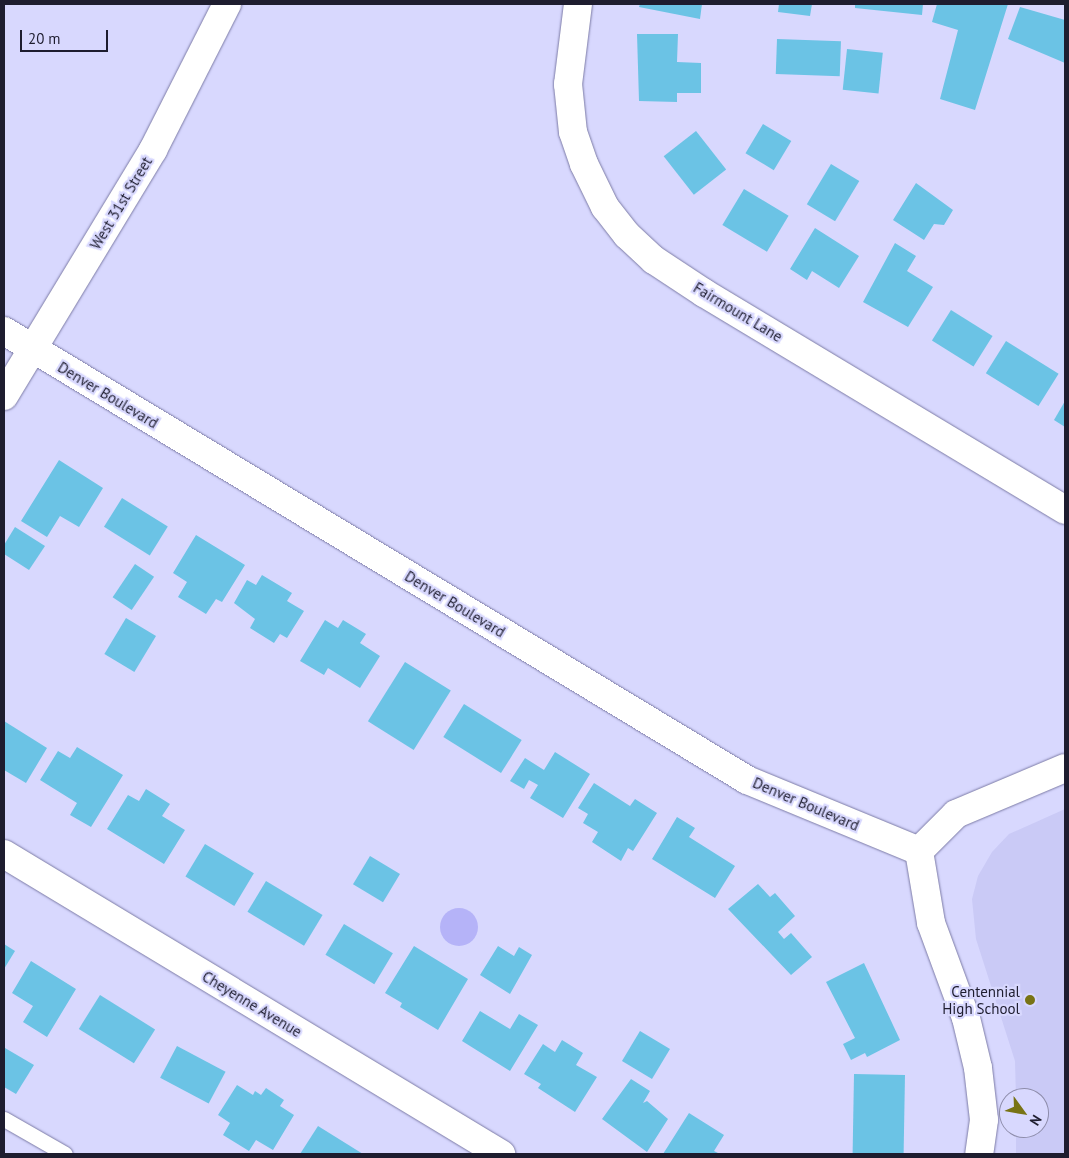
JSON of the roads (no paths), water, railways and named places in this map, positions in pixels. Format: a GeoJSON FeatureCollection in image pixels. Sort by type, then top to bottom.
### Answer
{"type":"FeatureCollection","features":[{"type":"Feature","properties":{"kind":"street","name":"West 31st Street"},"geometry":{"type":"LineString","coordinates":[[4,396],[154,150],[227,4]]}},
{"type":"Feature","properties":{"kind":"street","name":"Fairmount Lane"},"geometry":{"type":"LineString","coordinates":[[578,4],[568,84],[573,132],[584,164],[606,207],[627,235],[654,260],[704,293],[1065,510]]}},
{"type":"Feature","properties":{"kind":"street","name":"Denver Boulevard"},"geometry":{"type":"LineString","coordinates":[[4,331],[747,780],[919,851]]}},
{"type":"Feature","properties":{"kind":"street"},"geometry":{"type":"LineString","coordinates":[[979,1154],[984,1120],[978,1068],[966,1018],[932,923],[919,851],[956,814],[1065,768]]}},
{"type":"Feature","properties":{"kind":"street","name":"Cheyenne Avenue"},"geometry":{"type":"LineString","coordinates":[[4,854],[501,1154]]}},
{"type":"Feature","properties":{"kind":"lane"},"geometry":{"type":"LineString","coordinates":[[4,1119],[65,1154]]}},
{"type":"Feature","properties":{"kind":"place","name":"Centennial High School"},"geometry":{"type":"Point","coordinates":[1030,1000]}}]}
